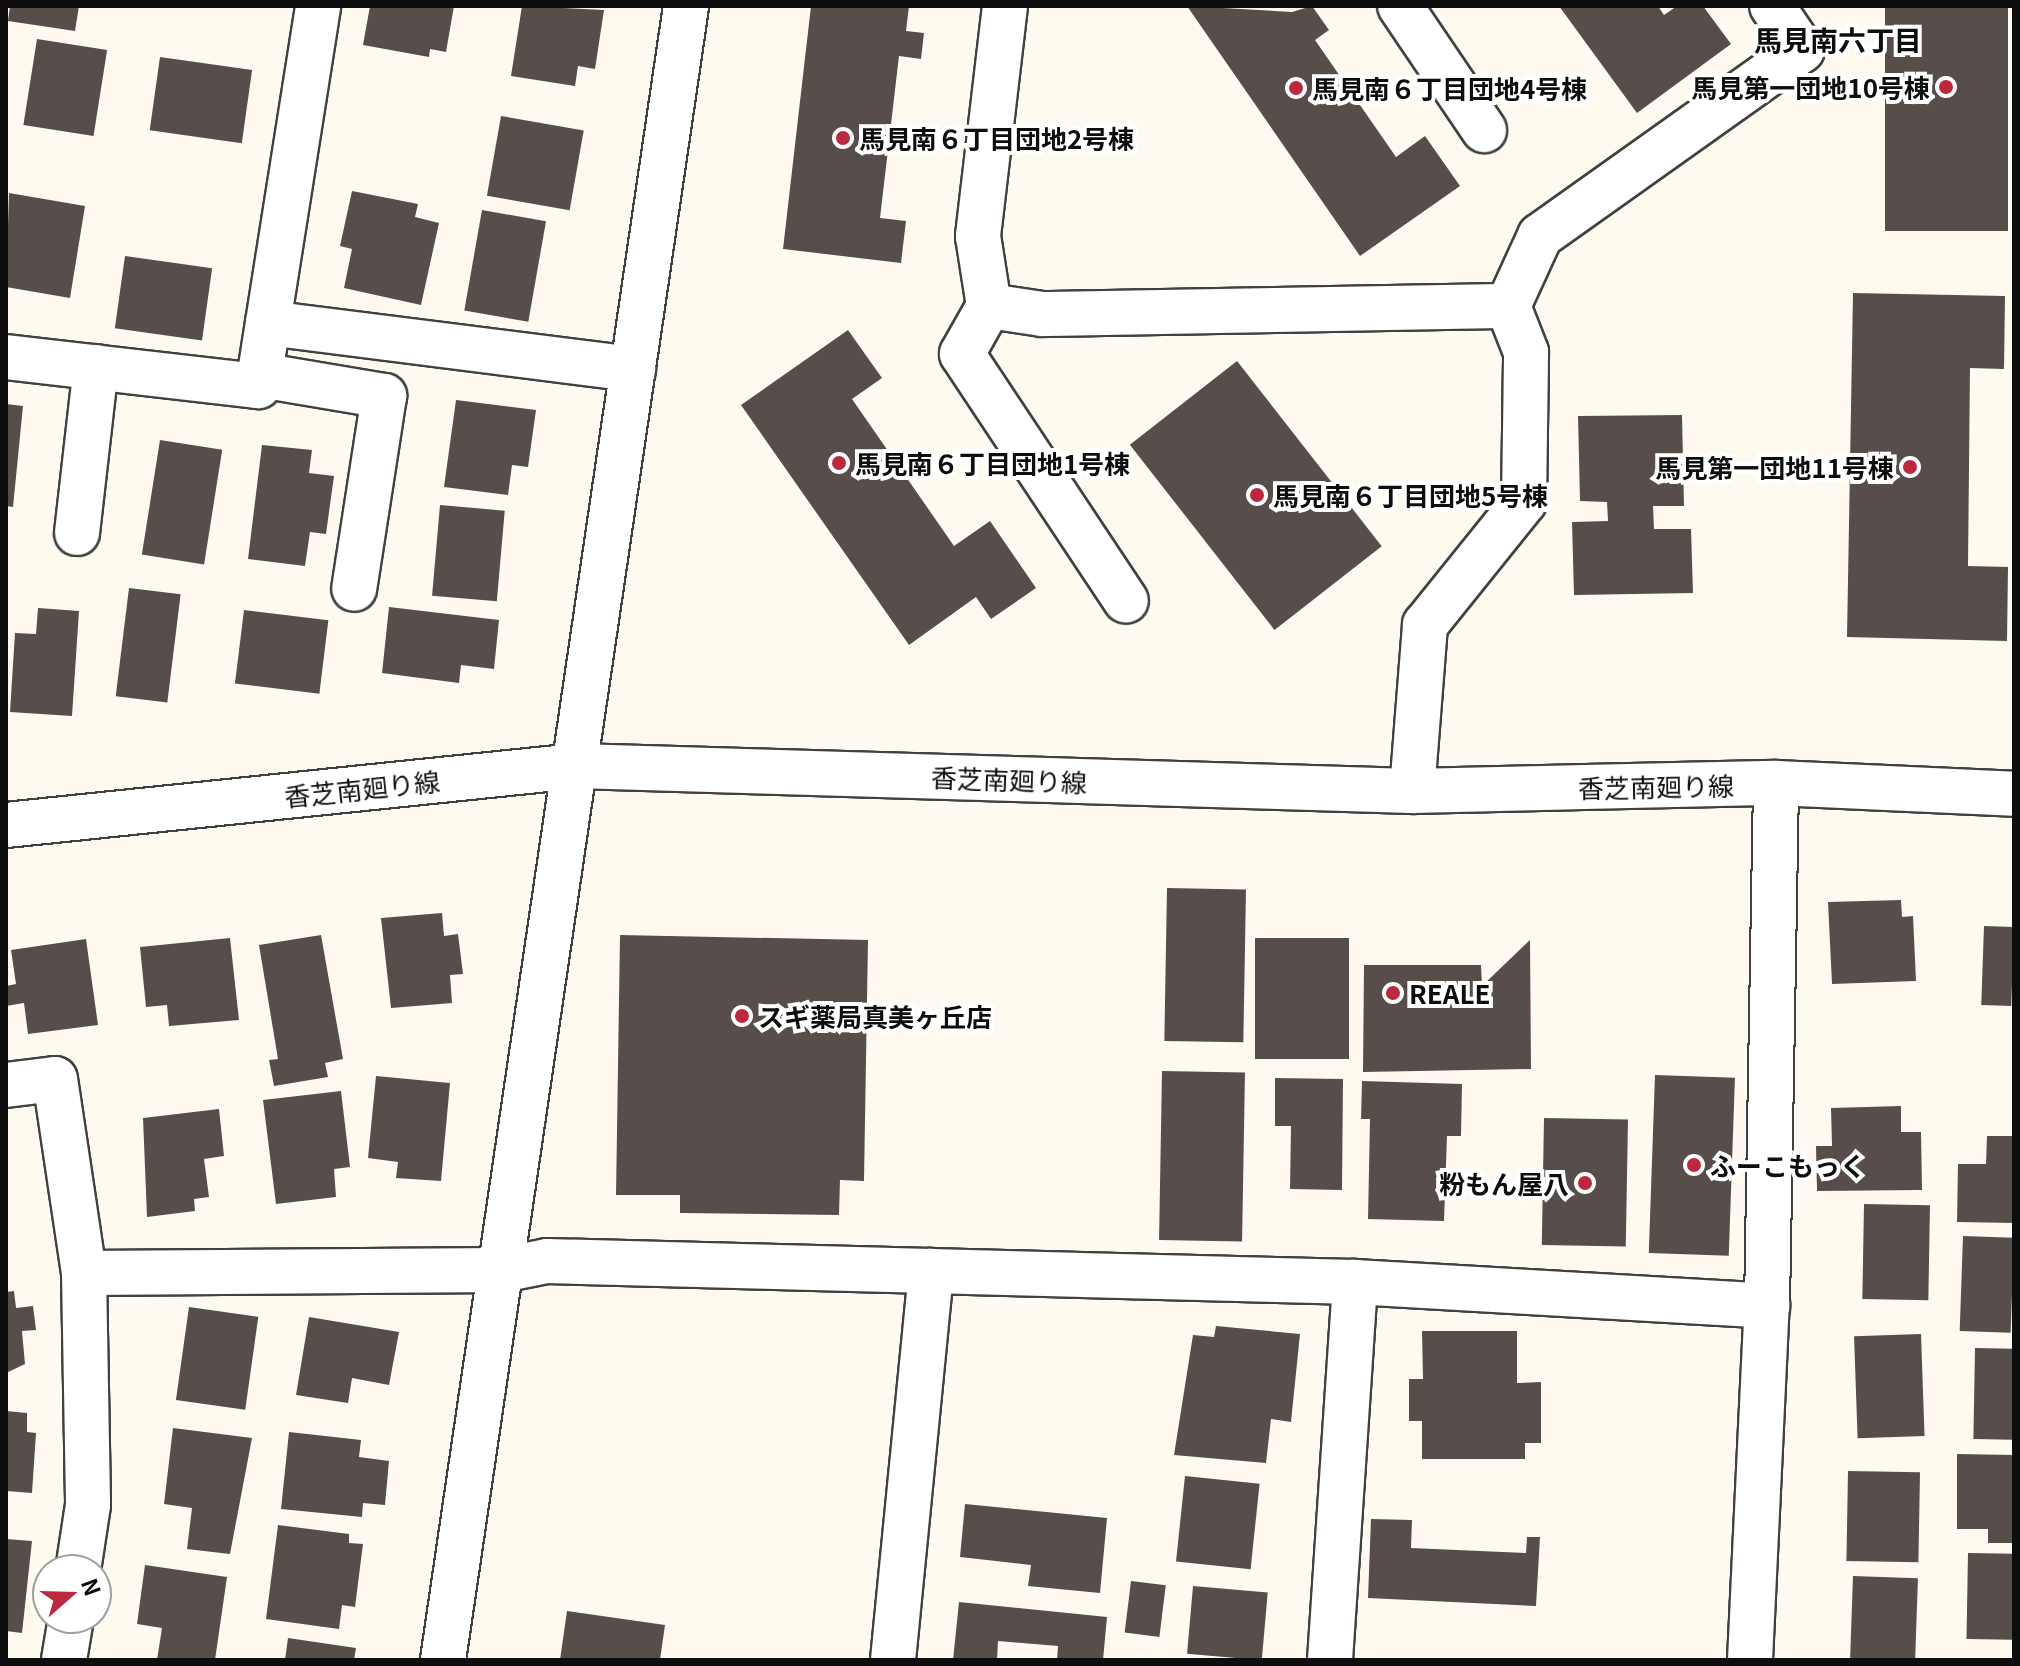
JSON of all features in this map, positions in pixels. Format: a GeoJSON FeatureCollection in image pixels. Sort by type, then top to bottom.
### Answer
{"type":"FeatureCollection","features":[{"type":"Feature","properties":{"kind":"street"},"geometry":{"type":"LineString","coordinates":[[6,357],[258,386],[318,6]]}},
{"type":"Feature","properties":{"kind":"street"},"geometry":{"type":"LineString","coordinates":[[443,1660],[686,6]]}},
{"type":"Feature","properties":{"kind":"street"},"geometry":{"type":"LineString","coordinates":[[1005,6],[978,236],[989,306],[962,354],[1126,601]]}},
{"type":"Feature","properties":{"kind":"street"},"geometry":{"type":"LineString","coordinates":[[1400,6],[1484,130]]}},
{"type":"Feature","properties":{"kind":"street"},"geometry":{"type":"LineString","coordinates":[[1412,791],[1425,625],[1524,502],[1526,352],[1508,306],[1540,236],[1802,50],[1772,6]]}},
{"type":"Feature","properties":{"kind":"street"},"geometry":{"type":"LineString","coordinates":[[989,306],[1042,314],[1508,306]]}},
{"type":"Feature","properties":{"kind":"street"},"geometry":{"type":"LineString","coordinates":[[268,323],[633,369]]}},
{"type":"Feature","properties":{"kind":"street"},"geometry":{"type":"LineString","coordinates":[[77,533],[96,367]]}},
{"type":"Feature","properties":{"kind":"street"},"geometry":{"type":"LineString","coordinates":[[260,375],[384,396],[354,589]]}},
{"type":"Feature","properties":{"kind":"street","name":"香芝南廻り線"},"geometry":{"type":"LineString","coordinates":[[6,825],[576,766],[1412,791],[1776,783],[2014,794]]}},
{"type":"Feature","properties":{"kind":"street"},"geometry":{"type":"LineString","coordinates":[[1750,1660],[1767,1306],[1776,783]]}},
{"type":"Feature","properties":{"kind":"street"},"geometry":{"type":"LineString","coordinates":[[6,1085],[55,1079],[84,1273],[88,1505],[80,1554]]}},
{"type":"Feature","properties":{"kind":"street"},"geometry":{"type":"LineString","coordinates":[[84,1273],[502,1270],[547,1261],[1355,1282],[1767,1306]]}},
{"type":"Feature","properties":{"kind":"street"},"geometry":{"type":"LineString","coordinates":[[893,1660],[931,1271]]}},
{"type":"Feature","properties":{"kind":"street"},"geometry":{"type":"LineString","coordinates":[[1330,1660],[1355,1282]]}},
{"type":"Feature","properties":{"kind":"street"},"geometry":{"type":"LineString","coordinates":[[64,1660],[68,1634]]}},
{"type":"Feature","properties":{"kind":"building"},"geometry":{"type":"Polygon","coordinates":[[[10,6],[79,6],[75,31],[8,21],[10,6]]]}},
{"type":"Feature","properties":{"kind":"building"},"geometry":{"type":"Polygon","coordinates":[[[370,6],[454,6],[446,52],[430,49],[429,57],[363,45],[370,6]]]}},
{"type":"Feature","properties":{"kind":"building"},"geometry":{"type":"Polygon","coordinates":[[[522,6],[604,10],[595,69],[578,66],[575,86],[511,76],[522,6]]]}},
{"type":"Feature","properties":{"kind":"building","name":"馬見南６丁目団地2号棟"},"geometry":{"type":"Polygon","coordinates":[[[811,6],[909,6],[906,31],[924,33],[921,59],[899,56],[880,218],[906,221],[901,263],[783,249],[811,6]]]}},
{"type":"Feature","properties":{"kind":"building","name":"馬見南６丁目団地4号棟"},"geometry":{"type":"Polygon","coordinates":[[[1187,6],[1292,12],[1312,6],[1329,30],[1315,40],[1396,157],[1425,136],[1460,186],[1360,256],[1187,6]]]}},
{"type":"Feature","properties":{"kind":"building"},"geometry":{"type":"Polygon","coordinates":[[[1559,6],[1658,6],[1664,15],[1677,6],[1703,6],[1731,44],[1637,113],[1559,6]]]}},
{"type":"Feature","properties":{"kind":"building","name":"馬見第一団地10号棟"},"geometry":{"type":"Polygon","coordinates":[[[1885,6],[2008,6],[2008,231],[1885,231],[1885,6]]]}},
{"type":"Feature","properties":{"kind":"building"},"geometry":{"type":"Polygon","coordinates":[[[37,39],[107,50],[94,136],[23,125],[37,39]]]}},
{"type":"Feature","properties":{"kind":"building"},"geometry":{"type":"Polygon","coordinates":[[[160,57],[252,70],[242,143],[150,130],[160,57]]]}},
{"type":"Feature","properties":{"kind":"building"},"geometry":{"type":"Polygon","coordinates":[[[501,116],[584,131],[570,210],[487,196],[501,116]]]}},
{"type":"Feature","properties":{"kind":"building"},"geometry":{"type":"Polygon","coordinates":[[[352,191],[418,204],[415,217],[439,223],[421,305],[344,288],[352,249],[340,246],[352,191]]]}},
{"type":"Feature","properties":{"kind":"building"},"geometry":{"type":"Polygon","coordinates":[[[9,193],[85,206],[70,298],[6,287],[9,193]]]}},
{"type":"Feature","properties":{"kind":"building"},"geometry":{"type":"Polygon","coordinates":[[[482,210],[546,221],[528,322],[464,310],[482,210]]]}},
{"type":"Feature","properties":{"kind":"building"},"geometry":{"type":"Polygon","coordinates":[[[125,256],[212,268],[202,341],[115,328],[125,256]]]}},
{"type":"Feature","properties":{"kind":"building","name":"馬見第一団地11号棟"},"geometry":{"type":"Polygon","coordinates":[[[1853,293],[2005,296],[2004,369],[1970,368],[1968,566],[2008,567],[2007,641],[1847,637],[1853,293]]]}},
{"type":"Feature","properties":{"kind":"building","name":"馬見南６丁目団地1号棟"},"geometry":{"type":"Polygon","coordinates":[[[848,330],[882,378],[852,399],[954,546],[990,521],[1036,588],[991,619],[976,597],[909,645],[741,405],[848,330]]]}},
{"type":"Feature","properties":{"kind":"building","name":"馬見南６丁目団地5号棟"},"geometry":{"type":"Polygon","coordinates":[[[1237,361],[1382,546],[1275,630],[1130,445],[1237,361]]]}},
{"type":"Feature","properties":{"kind":"building"},"geometry":{"type":"Polygon","coordinates":[[[456,400],[536,410],[528,467],[512,465],[508,495],[444,487],[456,400]]]}},
{"type":"Feature","properties":{"kind":"building"},"geometry":{"type":"Polygon","coordinates":[[[6,404],[23,406],[13,507],[6,506],[6,404]]]}},
{"type":"Feature","properties":{"kind":"building"},"geometry":{"type":"Polygon","coordinates":[[[1682,415],[1684,506],[1653,506],[1654,529],[1691,529],[1693,593],[1574,595],[1572,522],[1608,521],[1607,502],[1580,501],[1578,416],[1682,415]]]}},
{"type":"Feature","properties":{"kind":"building"},"geometry":{"type":"Polygon","coordinates":[[[160,440],[222,450],[204,564],[142,555],[160,440]]]}},
{"type":"Feature","properties":{"kind":"building"},"geometry":{"type":"Polygon","coordinates":[[[262,445],[312,450],[309,473],[334,476],[326,534],[310,532],[305,566],[248,559],[262,445]]]}},
{"type":"Feature","properties":{"kind":"building"},"geometry":{"type":"Polygon","coordinates":[[[440,505],[505,511],[497,601],[432,596],[440,505]]]}},
{"type":"Feature","properties":{"kind":"building"},"geometry":{"type":"Polygon","coordinates":[[[129,588],[181,594],[167,703],[116,696],[129,588]]]}},
{"type":"Feature","properties":{"kind":"building"},"geometry":{"type":"Polygon","coordinates":[[[389,607],[499,620],[494,669],[461,665],[459,683],[382,673],[389,607]]]}},
{"type":"Feature","properties":{"kind":"building"},"geometry":{"type":"Polygon","coordinates":[[[38,608],[79,611],[72,716],[10,712],[15,633],[36,634],[38,608]]]}},
{"type":"Feature","properties":{"kind":"building"},"geometry":{"type":"Polygon","coordinates":[[[244,610],[328,620],[319,694],[235,683],[244,610]]]}},
{"type":"Feature","properties":{"kind":"building"},"geometry":{"type":"Polygon","coordinates":[[[1167,888],[1246,889],[1243,1042],[1164,1041],[1167,888]]]}},
{"type":"Feature","properties":{"kind":"building"},"geometry":{"type":"Polygon","coordinates":[[[1901,900],[1902,917],[1913,916],[1916,981],[1832,984],[1828,902],[1901,900]]]}},
{"type":"Feature","properties":{"kind":"building"},"geometry":{"type":"Polygon","coordinates":[[[442,913],[444,936],[458,934],[463,974],[450,975],[452,1003],[391,1008],[381,918],[442,913]]]}},
{"type":"Feature","properties":{"kind":"building"},"geometry":{"type":"Polygon","coordinates":[[[1984,926],[2014,927],[2011,1006],[1981,1005],[1984,926]]]}},
{"type":"Feature","properties":{"kind":"building"},"geometry":{"type":"Polygon","coordinates":[[[321,935],[343,1059],[325,1063],[328,1077],[274,1086],[269,1060],[278,1059],[259,945],[321,935]]]}},
{"type":"Feature","properties":{"kind":"building","name":"スギ薬局真美ヶ丘店"},"geometry":{"type":"Polygon","coordinates":[[[620,935],[868,940],[864,1181],[840,1180],[839,1215],[680,1213],[680,1195],[616,1195],[620,935]]]}},
{"type":"Feature","properties":{"kind":"building"},"geometry":{"type":"Polygon","coordinates":[[[230,938],[239,1020],[169,1026],[167,1005],[146,1007],[140,947],[230,938]]]}},
{"type":"Feature","properties":{"kind":"building"},"geometry":{"type":"Polygon","coordinates":[[[1255,938],[1349,938],[1349,1059],[1255,1059],[1255,938]]]}},
{"type":"Feature","properties":{"kind":"building"},"geometry":{"type":"Polygon","coordinates":[[[86,939],[98,1025],[28,1034],[24,1003],[6,1006],[6,986],[16,984],[11,950],[86,939]]]}},
{"type":"Feature","properties":{"kind":"building"},"geometry":{"type":"Polygon","coordinates":[[[1530,940],[1531,1069],[1363,1072],[1364,965],[1481,965],[1482,986],[1530,940]]]}},
{"type":"Feature","properties":{"kind":"building"},"geometry":{"type":"Polygon","coordinates":[[[1162,1071],[1245,1072],[1242,1241],[1159,1240],[1162,1071]]]}},
{"type":"Feature","properties":{"kind":"building","name":"ふーこもっく"},"geometry":{"type":"Polygon","coordinates":[[[1655,1075],[1735,1078],[1729,1256],[1649,1253],[1655,1075]]]}},
{"type":"Feature","properties":{"kind":"building"},"geometry":{"type":"Polygon","coordinates":[[[376,1076],[450,1083],[441,1181],[396,1178],[398,1162],[368,1158],[376,1076]]]}},
{"type":"Feature","properties":{"kind":"building"},"geometry":{"type":"Polygon","coordinates":[[[1275,1078],[1343,1079],[1342,1190],[1290,1189],[1291,1126],[1275,1126],[1275,1078]]]}},
{"type":"Feature","properties":{"kind":"building"},"geometry":{"type":"Polygon","coordinates":[[[1362,1081],[1462,1084],[1461,1136],[1447,1136],[1444,1221],[1368,1219],[1370,1119],[1361,1119],[1362,1081]]]}},
{"type":"Feature","properties":{"kind":"building"},"geometry":{"type":"Polygon","coordinates":[[[341,1091],[350,1167],[334,1169],[336,1197],[276,1204],[263,1100],[341,1091]]]}},
{"type":"Feature","properties":{"kind":"building"},"geometry":{"type":"Polygon","coordinates":[[[1901,1106],[1901,1132],[1921,1132],[1922,1190],[1817,1191],[1816,1146],[1832,1146],[1831,1108],[1901,1106]]]}},
{"type":"Feature","properties":{"kind":"building"},"geometry":{"type":"Polygon","coordinates":[[[219,1109],[224,1156],[204,1159],[209,1197],[194,1199],[195,1211],[147,1217],[143,1118],[219,1109]]]}},
{"type":"Feature","properties":{"kind":"building","name":"粉もん屋八"},"geometry":{"type":"Polygon","coordinates":[[[1544,1118],[1628,1119],[1626,1246],[1542,1245],[1544,1118]]]}},
{"type":"Feature","properties":{"kind":"building"},"geometry":{"type":"Polygon","coordinates":[[[1987,1136],[2014,1136],[2014,1223],[1957,1222],[1958,1164],[1986,1164],[1987,1136]]]}},
{"type":"Feature","properties":{"kind":"building"},"geometry":{"type":"Polygon","coordinates":[[[1864,1204],[1930,1205],[1928,1300],[1862,1299],[1864,1204]]]}},
{"type":"Feature","properties":{"kind":"building"},"geometry":{"type":"Polygon","coordinates":[[[1963,1236],[2014,1238],[2011,1333],[1960,1331],[1963,1236]]]}},
{"type":"Feature","properties":{"kind":"building"},"geometry":{"type":"Polygon","coordinates":[[[14,1291],[16,1308],[33,1306],[36,1330],[22,1331],[25,1364],[6,1373],[6,1292],[14,1291]]]}},
{"type":"Feature","properties":{"kind":"building"},"geometry":{"type":"Polygon","coordinates":[[[189,1307],[258,1317],[245,1410],[176,1400],[189,1307]]]}},
{"type":"Feature","properties":{"kind":"building"},"geometry":{"type":"Polygon","coordinates":[[[309,1317],[399,1332],[389,1385],[352,1378],[348,1403],[296,1395],[309,1317]]]}},
{"type":"Feature","properties":{"kind":"building"},"geometry":{"type":"Polygon","coordinates":[[[1216,1326],[1300,1334],[1291,1422],[1271,1419],[1266,1463],[1174,1455],[1193,1335],[1214,1337],[1216,1326]]]}},
{"type":"Feature","properties":{"kind":"building"},"geometry":{"type":"Polygon","coordinates":[[[1422,1331],[1517,1331],[1517,1383],[1541,1382],[1541,1443],[1525,1443],[1525,1459],[1422,1459],[1422,1421],[1409,1421],[1409,1379],[1423,1379],[1422,1331]]]}},
{"type":"Feature","properties":{"kind":"building"},"geometry":{"type":"Polygon","coordinates":[[[1921,1334],[1925,1436],[1858,1438],[1854,1336],[1921,1334]]]}},
{"type":"Feature","properties":{"kind":"building"},"geometry":{"type":"Polygon","coordinates":[[[1975,1348],[2014,1349],[2012,1440],[1973,1439],[1975,1348]]]}},
{"type":"Feature","properties":{"kind":"building"},"geometry":{"type":"Polygon","coordinates":[[[6,1411],[27,1413],[27,1432],[36,1433],[32,1493],[6,1491],[6,1411]]]}},
{"type":"Feature","properties":{"kind":"building"},"geometry":{"type":"Polygon","coordinates":[[[173,1428],[252,1438],[230,1554],[187,1549],[192,1508],[164,1504],[173,1428]]]}},
{"type":"Feature","properties":{"kind":"building"},"geometry":{"type":"Polygon","coordinates":[[[289,1432],[361,1440],[359,1457],[389,1461],[385,1505],[363,1503],[362,1517],[281,1509],[289,1432]]]}},
{"type":"Feature","properties":{"kind":"building"},"geometry":{"type":"Polygon","coordinates":[[[1957,1454],[2014,1455],[2014,1543],[1988,1543],[1988,1529],[1957,1529],[1957,1454]]]}},
{"type":"Feature","properties":{"kind":"building"},"geometry":{"type":"Polygon","coordinates":[[[1848,1471],[1920,1472],[1918,1562],[1846,1561],[1848,1471]]]}},
{"type":"Feature","properties":{"kind":"building"},"geometry":{"type":"Polygon","coordinates":[[[1185,1476],[1260,1484],[1251,1569],[1176,1562],[1185,1476]]]}},
{"type":"Feature","properties":{"kind":"building"},"geometry":{"type":"Polygon","coordinates":[[[965,1504],[1107,1518],[1100,1593],[1028,1586],[1031,1565],[960,1557],[965,1504]]]}},
{"type":"Feature","properties":{"kind":"building"},"geometry":{"type":"Polygon","coordinates":[[[1371,1519],[1412,1520],[1411,1548],[1526,1553],[1527,1537],[1540,1537],[1536,1606],[1368,1598],[1371,1519]]]}},
{"type":"Feature","properties":{"kind":"building"},"geometry":{"type":"Polygon","coordinates":[[[278,1525],[349,1534],[349,1543],[363,1544],[355,1607],[342,1605],[339,1629],[266,1619],[278,1525]]]}},
{"type":"Feature","properties":{"kind":"building"},"geometry":{"type":"Polygon","coordinates":[[[6,1539],[32,1541],[22,1633],[6,1631],[6,1539]]]}},
{"type":"Feature","properties":{"kind":"building"},"geometry":{"type":"Polygon","coordinates":[[[1968,1553],[2014,1554],[2012,1640],[1966,1639],[1968,1553]]]}},
{"type":"Feature","properties":{"kind":"building"},"geometry":{"type":"Polygon","coordinates":[[[145,1565],[227,1577],[215,1660],[157,1660],[162,1628],[137,1624],[145,1565]]]}},
{"type":"Feature","properties":{"kind":"building"},"geometry":{"type":"Polygon","coordinates":[[[1853,1576],[1918,1578],[1915,1660],[1850,1660],[1853,1576]]]}},
{"type":"Feature","properties":{"kind":"building"},"geometry":{"type":"Polygon","coordinates":[[[1131,1581],[1166,1585],[1159,1637],[1125,1633],[1131,1581]]]}},
{"type":"Feature","properties":{"kind":"building"},"geometry":{"type":"Polygon","coordinates":[[[1193,1586],[1268,1593],[1262,1660],[1187,1654],[1193,1586]]]}},
{"type":"Feature","properties":{"kind":"building"},"geometry":{"type":"Polygon","coordinates":[[[959,1602],[1107,1617],[1103,1660],[1057,1660],[1058,1646],[998,1641],[997,1660],[953,1660],[959,1602]]]}},
{"type":"Feature","properties":{"kind":"building"},"geometry":{"type":"Polygon","coordinates":[[[567,1611],[665,1625],[660,1660],[560,1660],[567,1611]]]}},
{"type":"Feature","properties":{"kind":"building"},"geometry":{"type":"Polygon","coordinates":[[[288,1638],[356,1648],[354,1660],[285,1660],[288,1638]]]}},
{"type":"Feature","properties":{"kind":"place","name":"馬見第一団地10号棟"},"geometry":{"type":"Point","coordinates":[1946,87]}},
{"type":"Feature","properties":{"kind":"place","name":"馬見南６丁目団地4号棟"},"geometry":{"type":"Point","coordinates":[1296,88]}},
{"type":"Feature","properties":{"kind":"place","name":"馬見南６丁目団地2号棟"},"geometry":{"type":"Point","coordinates":[843,138]}},
{"type":"Feature","properties":{"kind":"place","name":"馬見南６丁目団地1号棟"},"geometry":{"type":"Point","coordinates":[839,463]}},
{"type":"Feature","properties":{"kind":"place","name":"馬見第一団地11号棟"},"geometry":{"type":"Point","coordinates":[1910,467]}},
{"type":"Feature","properties":{"kind":"place","name":"馬見南６丁目団地5号棟"},"geometry":{"type":"Point","coordinates":[1257,495]}},
{"type":"Feature","properties":{"kind":"place","name":"REALE"},"geometry":{"type":"Point","coordinates":[1393,993]}},
{"type":"Feature","properties":{"kind":"place","name":"スギ薬局真美ヶ丘店"},"geometry":{"type":"Point","coordinates":[742,1016]}},
{"type":"Feature","properties":{"kind":"place","name":"ふーこもっく"},"geometry":{"type":"Point","coordinates":[1694,1165]}},
{"type":"Feature","properties":{"kind":"place","name":"粉もん屋八"},"geometry":{"type":"Point","coordinates":[1585,1183]}},
{"type":"Feature","properties":{"kind":"district","name":"馬見南六丁目"},"geometry":{"type":"Point","coordinates":[1838,39]}}]}
